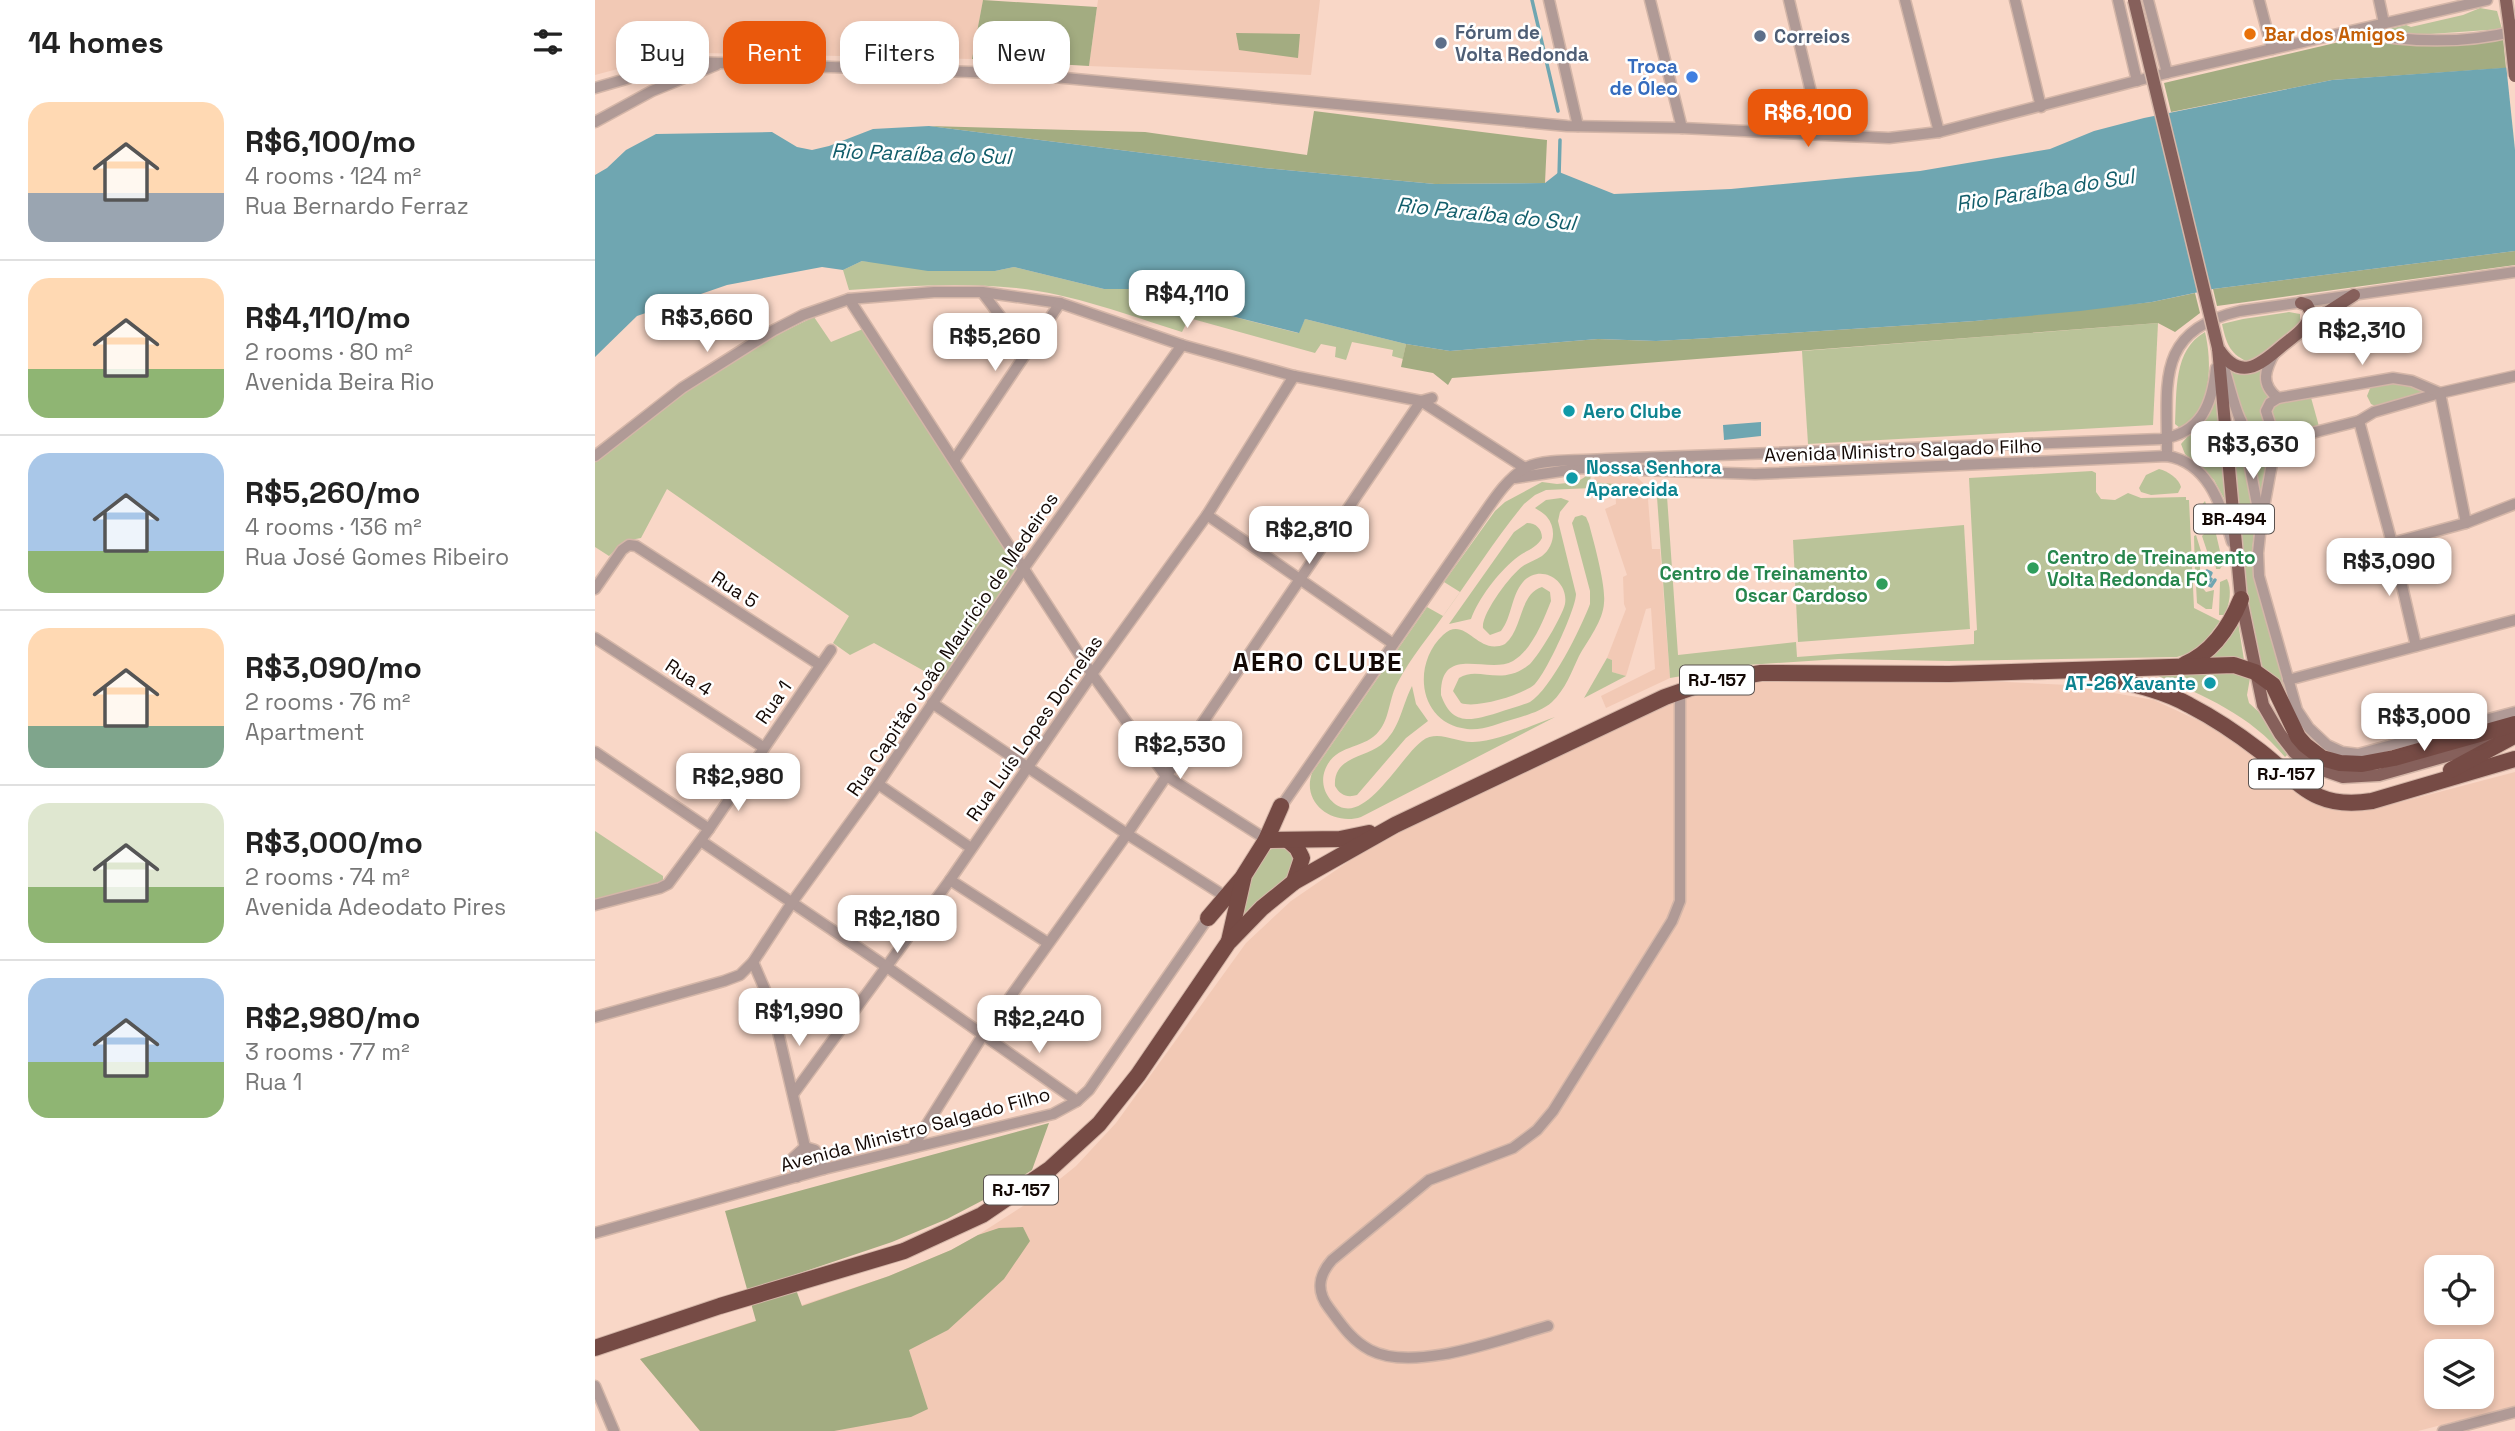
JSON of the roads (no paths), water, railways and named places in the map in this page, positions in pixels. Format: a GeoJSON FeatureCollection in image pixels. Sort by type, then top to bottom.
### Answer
{"type":"FeatureCollection","features":[{"type":"Feature","properties":{"kind":"highway"},"geometry":{"type":"LineString","coordinates":[[2176,667],[2201,655],[2216,641],[2233,618],[2241,599]]}},
{"type":"Feature","properties":{"kind":"highway"},"geometry":{"type":"LineString","coordinates":[[2071,670],[2234,665],[2255,672],[2273,685],[2298,737],[2305,745],[2322,758],[2340,763],[2362,764],[2515,732]]}},
{"type":"Feature","properties":{"kind":"highway","name":"RJ-157"},"geometry":{"type":"LineString","coordinates":[[595,1348],[720,1306],[904,1251],[982,1215],[1029,1185],[1067,1155],[1113,1107],[1228,943],[1262,908],[1294,882],[1395,825],[1680,691],[1721,679],[1761,673],[1949,674],[2071,670],[2128,683],[2186,703],[2247,741],[2300,786],[2327,800],[2350,803],[2372,801],[2515,759]]}},
{"type":"Feature","properties":{"kind":"highway"},"geometry":{"type":"LineString","coordinates":[[2425,784],[2515,732]]}},
{"type":"Feature","properties":{"kind":"highway"},"geometry":{"type":"LineString","coordinates":[[1208,918],[1244,876],[1281,806]]}},
{"type":"Feature","properties":{"kind":"highway"},"geometry":{"type":"LineString","coordinates":[[1264,838],[1289,841],[1340,839],[1395,825]]}},
{"type":"Feature","properties":{"kind":"highway"},"geometry":{"type":"LineString","coordinates":[[1289,841],[1297,848],[1302,858],[1294,882]]}},
{"type":"Feature","properties":{"kind":"highway"},"geometry":{"type":"LineString","coordinates":[[1228,943],[1244,876]]}},
{"type":"Feature","properties":{"kind":"main road"},"geometry":{"type":"LineString","coordinates":[[2134,0],[2218,348],[2227,360],[2244,368],[2260,364],[2306,326],[2354,295]]}},
{"type":"Feature","properties":{"kind":"main road"},"geometry":{"type":"LineString","coordinates":[[2506,0],[2512,27],[2515,76]]}},
{"type":"Feature","properties":{"kind":"main road"},"geometry":{"type":"LineString","coordinates":[[2301,303],[2307,305],[2311,313],[2306,326]]}},
{"type":"Feature","properties":{"kind":"main road","name":"BR-494"},"geometry":{"type":"LineString","coordinates":[[2218,348],[2241,599],[2255,672]]}},
{"type":"Feature","properties":{"kind":"street"},"geometry":{"type":"LineString","coordinates":[[1549,0],[1572,126]]}},
{"type":"Feature","properties":{"kind":"street"},"geometry":{"type":"LineString","coordinates":[[1650,0],[1682,128]]}},
{"type":"Feature","properties":{"kind":"street"},"geometry":{"type":"LineString","coordinates":[[1789,0],[1821,134]]}},
{"type":"Feature","properties":{"kind":"street"},"geometry":{"type":"LineString","coordinates":[[1905,0],[1939,132]]}},
{"type":"Feature","properties":{"kind":"street"},"geometry":{"type":"LineString","coordinates":[[2015,0],[2041,107]]}},
{"type":"Feature","properties":{"kind":"street"},"geometry":{"type":"LineString","coordinates":[[2118,0],[2137,81]]}},
{"type":"Feature","properties":{"kind":"street"},"geometry":{"type":"LineString","coordinates":[[2148,0],[2167,74]]}},
{"type":"Feature","properties":{"kind":"street"},"geometry":{"type":"LineString","coordinates":[[2259,0],[2272,49]]}},
{"type":"Feature","properties":{"kind":"street"},"geometry":{"type":"LineString","coordinates":[[2379,0],[2384,23]]}},
{"type":"Feature","properties":{"kind":"street"},"geometry":{"type":"LineString","coordinates":[[595,88],[692,62],[1023,74],[1572,126],[1682,128],[1889,138],[1939,132],[2137,81],[2487,0]]}},
{"type":"Feature","properties":{"kind":"street"},"geometry":{"type":"LineString","coordinates":[[2350,31],[2425,39],[2470,38],[2512,27]]}},
{"type":"Feature","properties":{"kind":"street"},"geometry":{"type":"LineString","coordinates":[[595,122],[644,95],[719,64]]}},
{"type":"Feature","properties":{"kind":"street"},"geometry":{"type":"LineString","coordinates":[[2236,555],[2221,506],[2213,490],[2190,466],[2167,456],[2169,372],[2184,337],[2199,326],[2223,315],[2515,272]]}},
{"type":"Feature","properties":{"kind":"street"},"geometry":{"type":"LineString","coordinates":[[595,456],[682,388],[774,330],[803,315],[849,299],[934,292],[982,292],[1060,303],[1182,345],[1294,376],[1426,399],[1433,407],[1525,468]]}},
{"type":"Feature","properties":{"kind":"street"},"geometry":{"type":"LineString","coordinates":[[982,292],[1027,353]]}},
{"type":"Feature","properties":{"kind":"street"},"geometry":{"type":"LineString","coordinates":[[849,299],[1092,674],[1165,775],[1264,838]]}},
{"type":"Feature","properties":{"kind":"street"},"geometry":{"type":"LineString","coordinates":[[955,460],[1060,303]]}},
{"type":"Feature","properties":{"kind":"street","name":"Rua Capitão João Maurício de Medeiros"},"geometry":{"type":"LineString","coordinates":[[595,1017],[724,981],[740,975],[753,962],[793,901],[879,784],[1024,568],[1182,345]]}},
{"type":"Feature","properties":{"kind":"street"},"geometry":{"type":"LineString","coordinates":[[2218,348],[2241,421],[2261,525]]}},
{"type":"Feature","properties":{"kind":"street","name":"Avenida Ministro Salgado Filho"},"geometry":{"type":"LineString","coordinates":[[1281,806],[1483,514],[1512,478],[1525,468],[1540,464],[1606,459],[2179,436],[2189,429],[2206,409],[2212,393],[2218,348]]}},
{"type":"Feature","properties":{"kind":"street"},"geometry":{"type":"LineString","coordinates":[[2275,352],[2265,381],[2268,390],[2278,398]]}},
{"type":"Feature","properties":{"kind":"street","name":"Rua Luís Lopes Dornelas"},"geometry":{"type":"LineString","coordinates":[[793,1093],[950,880],[1092,674],[1207,515],[1294,376]]}},
{"type":"Feature","properties":{"kind":"street"},"geometry":{"type":"LineString","coordinates":[[2241,421],[2253,439],[2276,442],[2359,421],[2374,412],[2440,393],[2515,376]]}},
{"type":"Feature","properties":{"kind":"street"},"geometry":{"type":"LineString","coordinates":[[2440,393],[2412,381],[2393,378],[2278,398],[2270,403],[2266,411],[2276,442],[2261,525],[2259,576],[2301,718],[2333,749],[2349,754],[2366,752],[2515,712]]}},
{"type":"Feature","properties":{"kind":"street"},"geometry":{"type":"LineString","coordinates":[[2440,393],[2466,523]]}},
{"type":"Feature","properties":{"kind":"street"},"geometry":{"type":"LineString","coordinates":[[914,1146],[983,1035],[1127,834],[1165,775],[1426,399]]}},
{"type":"Feature","properties":{"kind":"street"},"geometry":{"type":"LineString","coordinates":[[2359,421],[2416,646]]}},
{"type":"Feature","properties":{"kind":"street"},"geometry":{"type":"LineString","coordinates":[[1502,455],[1509,465],[1512,478]]}},
{"type":"Feature","properties":{"kind":"street","name":"Avenida Ministro Salgado Filho"},"geometry":{"type":"LineString","coordinates":[[1512,478],[1582,468],[1755,474],[2167,456]]}},
{"type":"Feature","properties":{"kind":"street"},"geometry":{"type":"LineString","coordinates":[[2392,543],[2466,523],[2515,505]]}},
{"type":"Feature","properties":{"kind":"street"},"geometry":{"type":"LineString","coordinates":[[1207,515],[1392,643]]}},
{"type":"Feature","properties":{"kind":"street","name":"Rua 5"},"geometry":{"type":"LineString","coordinates":[[595,589],[615,557],[629,545],[645,551],[820,665]]}},
{"type":"Feature","properties":{"kind":"street"},"geometry":{"type":"LineString","coordinates":[[2288,680],[2515,620]]}},
{"type":"Feature","properties":{"kind":"street","name":"Rua 4"},"geometry":{"type":"LineString","coordinates":[[595,638],[764,747]]}},
{"type":"Feature","properties":{"kind":"street","name":"Rua 1"},"geometry":{"type":"LineString","coordinates":[[595,905],[668,884],[701,841],[831,650]]}},
{"type":"Feature","properties":{"kind":"street"},"geometry":{"type":"LineString","coordinates":[[1548,1326],[1447,1354],[1413,1359],[1383,1356],[1370,1350],[1348,1333],[1324,1302],[1320,1293],[1320,1278],[1332,1260],[1429,1180],[1452,1169],[1505,1152],[1537,1130],[1553,1111],[1667,930],[1681,894],[1680,691]]}},
{"type":"Feature","properties":{"kind":"street"},"geometry":{"type":"LineString","coordinates":[[932,703],[1223,895]]}},
{"type":"Feature","properties":{"kind":"street"},"geometry":{"type":"LineString","coordinates":[[595,752],[709,829]]}},
{"type":"Feature","properties":{"kind":"street"},"geometry":{"type":"LineString","coordinates":[[879,784],[971,848]]}},
{"type":"Feature","properties":{"kind":"street","name":"Avenida Ministro Salgado Filho"},"geometry":{"type":"LineString","coordinates":[[595,1233],[824,1169],[1053,1114],[1077,1101],[1089,1090],[1264,838]]}},
{"type":"Feature","properties":{"kind":"street"},"geometry":{"type":"LineString","coordinates":[[701,841],[793,901],[1077,1101]]}},
{"type":"Feature","properties":{"kind":"street"},"geometry":{"type":"LineString","coordinates":[[950,880],[1048,943]]}},
{"type":"Feature","properties":{"kind":"street"},"geometry":{"type":"LineString","coordinates":[[753,962],[772,1006],[805,1147]]}},
{"type":"Feature","properties":{"kind":"street"},"geometry":{"type":"LineString","coordinates":[[805,1147],[815,1150],[824,1169]]}},
{"type":"Feature","properties":{"kind":"street"},"geometry":{"type":"LineString","coordinates":[[797,1177],[793,1158],[805,1147]]}},
{"type":"Feature","properties":{"kind":"street"},"geometry":{"type":"LineString","coordinates":[[595,1386],[614,1431]]}},
{"type":"Feature","properties":{"kind":"street"},"geometry":{"type":"LineString","coordinates":[[2443,1431],[2515,1412]]}},
{"type":"Feature","properties":{"kind":"water","name":"Rio Paraíba do Sul"},"geometry":{"type":"Polygon","coordinates":[[[2515,67],[2515,251],[2213,289],[2152,302],[1975,321],[1656,341],[1598,339],[1450,351],[1406,344],[1305,319],[1299,333],[1179,303],[1170,307],[1130,289],[1104,289],[1014,267],[995,271],[928,271],[862,261],[843,270],[822,267],[727,285],[637,316],[595,357],[595,175],[626,150],[656,134],[772,132],[797,147],[812,150],[873,129],[929,126],[1264,168],[1435,184],[1545,183],[1559,172],[1614,194],[1731,189],[1920,171],[2050,149],[2094,131],[2144,118],[2332,80],[2515,67]]]}},
{"type":"Feature","properties":{"kind":"water"},"geometry":{"type":"Polygon","coordinates":[[[1761,422],[1761,436],[1724,440],[1723,425],[1761,422]]]}},
{"type":"Feature","properties":{"kind":"waterway"},"geometry":{"type":"LineString","coordinates":[[1532,0],[1558,111]]}},
{"type":"Feature","properties":{"kind":"waterway"},"geometry":{"type":"LineString","coordinates":[[1559,177],[1560,140]]}},
{"type":"Feature","properties":{"kind":"waterway"},"geometry":{"type":"LineString","coordinates":[[2207,571],[2211,573],[2209,577],[2206,575],[2207,571]]}},
{"type":"Feature","properties":{"kind":"waterway"},"geometry":{"type":"LineString","coordinates":[[2208,580],[2211,579]]}},
{"type":"Feature","properties":{"kind":"waterway"},"geometry":{"type":"LineString","coordinates":[[2204,582],[2211,586],[2215,580]]}},
{"type":"Feature","properties":{"kind":"place","name":"Bar dos Amigos"},"geometry":{"type":"Point","coordinates":[2250,34]}},
{"type":"Feature","properties":{"kind":"place","name":"Correios"},"geometry":{"type":"Point","coordinates":[1760,36]}},
{"type":"Feature","properties":{"kind":"place","name":"Fórum de Volta Redonda"},"geometry":{"type":"Point","coordinates":[1441,43]}},
{"type":"Feature","properties":{"kind":"place","name":"Troca de Óleo"},"geometry":{"type":"Point","coordinates":[1692,77]}},
{"type":"Feature","properties":{"kind":"place","name":"Aero Clube"},"geometry":{"type":"Point","coordinates":[1569,411]}},
{"type":"Feature","properties":{"kind":"place","name":"Nossa Senhora Aparecida"},"geometry":{"type":"Point","coordinates":[1572,478]}},
{"type":"Feature","properties":{"kind":"place","name":"Centro de Treinamento Volta Redonda FC"},"geometry":{"type":"Point","coordinates":[2033,568]}},
{"type":"Feature","properties":{"kind":"place","name":"Centro de Treinamento Oscar Cardoso"},"geometry":{"type":"Point","coordinates":[1882,584]}},
{"type":"Feature","properties":{"kind":"place","name":"AT-26 Xavante"},"geometry":{"type":"Point","coordinates":[2210,683]}},
{"type":"Feature","properties":{"kind":"district","name":"AERO CLUBE"},"geometry":{"type":"Point","coordinates":[1318,662]}}]}
